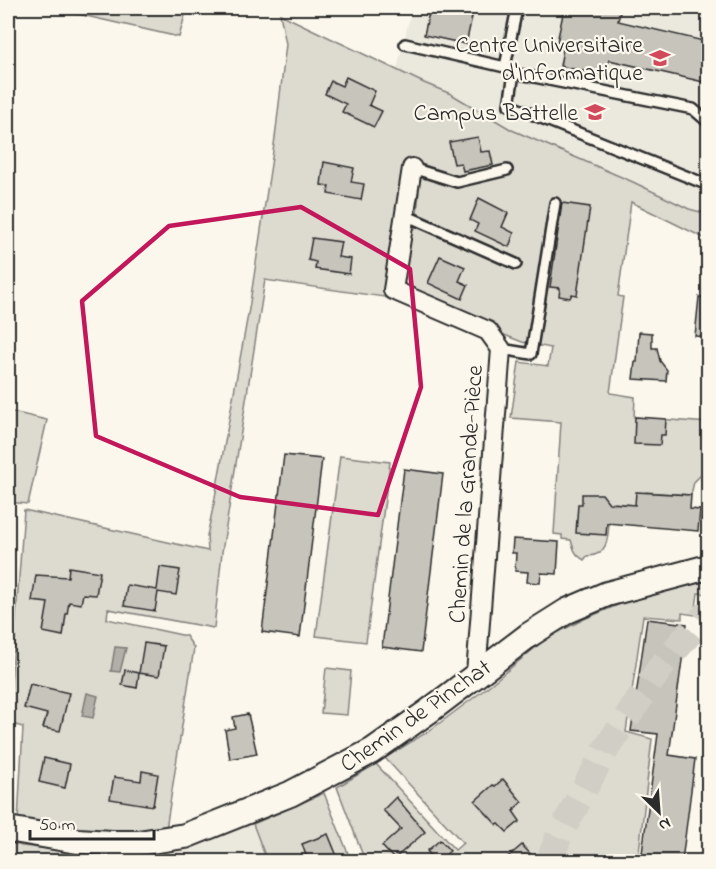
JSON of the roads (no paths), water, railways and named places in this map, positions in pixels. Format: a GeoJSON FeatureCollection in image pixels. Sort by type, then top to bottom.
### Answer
{"type":"FeatureCollection","features":[{"type":"Feature","properties":{"kind":"street","name":"Chemin de la Grande-Pièce"},"geometry":{"type":"LineString","coordinates":[[412,168],[393,290],[488,331],[501,349],[476,675]]}},
{"type":"Feature","properties":{"kind":"street","name":"Chemin de Pinchat"},"geometry":{"type":"LineString","coordinates":[[8,829],[77,841],[112,843],[138,843],[185,836],[290,794],[372,751],[529,635],[567,611],[607,594],[708,567]]}},
{"type":"Feature","properties":{"kind":"lane"},"geometry":{"type":"LineString","coordinates":[[504,67],[517,8]]}},
{"type":"Feature","properties":{"kind":"lane"},"geometry":{"type":"LineString","coordinates":[[405,44],[504,67],[514,73],[693,109],[708,122]]}},
{"type":"Feature","properties":{"kind":"lane"},"geometry":{"type":"LineString","coordinates":[[514,73],[509,105],[708,185]]}},
{"type":"Feature","properties":{"kind":"lane"},"geometry":{"type":"LineString","coordinates":[[412,168],[457,182],[507,170]]}},
{"type":"Feature","properties":{"kind":"lane"},"geometry":{"type":"LineString","coordinates":[[501,349],[531,354],[555,203]]}},
{"type":"Feature","properties":{"kind":"lane"},"geometry":{"type":"LineString","coordinates":[[405,214],[516,264]]}},
{"type":"Feature","properties":{"kind":"tunnel"},"geometry":{"type":"LineString","coordinates":[[549,862],[559,836],[606,749],[662,665],[708,612]]}},
{"type":"Feature","properties":{"kind":"place","name":"Centre Universitaire d'Informatique"},"geometry":{"type":"Point","coordinates":[660,58]}},
{"type":"Feature","properties":{"kind":"place","name":"Campus Battelle"},"geometry":{"type":"Point","coordinates":[595,112]}}]}
